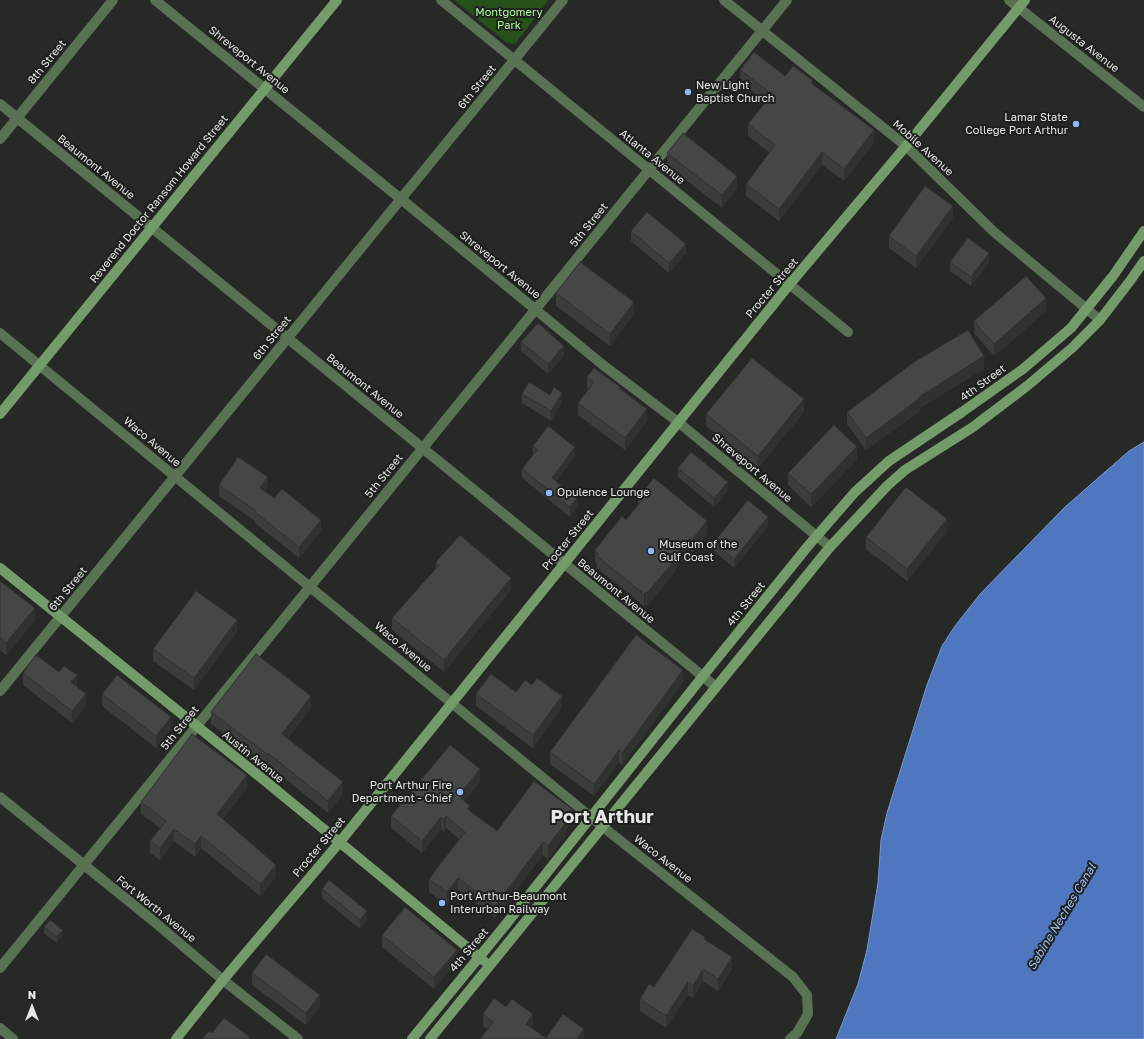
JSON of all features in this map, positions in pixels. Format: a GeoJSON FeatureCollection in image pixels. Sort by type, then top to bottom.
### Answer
{"type":"FeatureCollection","features":[{"type":"Feature","properties":{"kind":"street","name":"8th Street"},"geometry":{"type":"LineString","coordinates":[[0,139],[113,0]]}},
{"type":"Feature","properties":{"kind":"street","name":"Shreveport Avenue"},"geometry":{"type":"LineString","coordinates":[[155,0],[603,365],[678,422],[830,547]]}},
{"type":"Feature","properties":{"kind":"street","name":"Reverend Doctor Ransom Howard Street"},"geometry":{"type":"LineString","coordinates":[[0,414],[337,0]]}},
{"type":"Feature","properties":{"kind":"street","name":"Atlanta Avenue"},"geometry":{"type":"LineString","coordinates":[[441,0],[848,332]]}},
{"type":"Feature","properties":{"kind":"street","name":"6th Street"},"geometry":{"type":"LineString","coordinates":[[0,691],[563,0]]}},
{"type":"Feature","properties":{"kind":"street","name":"Mobile Avenue"},"geometry":{"type":"LineString","coordinates":[[724,0],[906,146],[994,232],[1100,320]]}},
{"type":"Feature","properties":{"kind":"street","name":"5th Street"},"geometry":{"type":"LineString","coordinates":[[0,968],[787,0]]}},
{"type":"Feature","properties":{"kind":"street","name":"Augusta Avenue"},"geometry":{"type":"LineString","coordinates":[[1009,0],[1022,4],[1144,107]]}},
{"type":"Feature","properties":{"kind":"street","name":"Procter Street"},"geometry":{"type":"LineString","coordinates":[[176,1039],[223,980],[339,843],[789,285],[906,146],[1022,4]]}},
{"type":"Feature","properties":{"kind":"street","name":"Beaumont Avenue"},"geometry":{"type":"LineString","coordinates":[[0,104],[716,687]]}},
{"type":"Feature","properties":{"kind":"street","name":"4th Street"},"geometry":{"type":"LineString","coordinates":[[412,1039],[592,817],[702,676],[855,492],[889,461],[1023,369],[1071,328],[1113,276],[1144,231]]}},
{"type":"Feature","properties":{"kind":"street"},"geometry":{"type":"LineString","coordinates":[[430,1039],[830,547],[887,486],[905,470],[973,427],[1027,386],[1072,348],[1100,320],[1144,261]]}},
{"type":"Feature","properties":{"kind":"street","name":"Waco Avenue"},"geometry":{"type":"LineString","coordinates":[[0,333],[603,827],[793,977],[807,995],[808,1014],[797,1033],[790,1039]]}},
{"type":"Feature","properties":{"kind":"street","name":"Austin Avenue"},"geometry":{"type":"LineString","coordinates":[[0,568],[197,726],[490,966]]}},
{"type":"Feature","properties":{"kind":"street","name":"Fort Worth Avenue"},"geometry":{"type":"LineString","coordinates":[[0,797],[151,919],[223,980],[298,1039]]}},
{"type":"Feature","properties":{"kind":"street"},"geometry":{"type":"LineString","coordinates":[[0,1028],[14,1039]]}},
{"type":"Feature","properties":{"kind":"green space","name":"Montgomery Park"},"geometry":{"type":"Polygon","coordinates":[[[454,0],[548,1],[515,44],[511,44],[506,42],[454,0]]]}},
{"type":"Feature","properties":{"kind":"water","name":"Sabine Neches Canal"},"geometry":{"type":"Polygon","coordinates":[[[1144,442],[1144,1039],[836,1039],[858,984],[867,950],[878,883],[881,840],[887,813],[927,685],[942,646],[955,626],[981,593],[1065,507],[1129,451],[1144,442]]]}},
{"type":"Feature","properties":{"kind":"building"},"geometry":{"type":"Polygon","coordinates":[[[754,52],[785,76],[793,66],[813,81],[811,83],[874,130],[844,169],[822,152],[779,209],[746,184],[775,145],[748,124],[772,94],[740,70],[754,52]]]}},
{"type":"Feature","properties":{"kind":"building"},"geometry":{"type":"Polygon","coordinates":[[[683,133],[737,176],[722,195],[667,153],[683,133]]]}},
{"type":"Feature","properties":{"kind":"building"},"geometry":{"type":"Polygon","coordinates":[[[925,186],[953,206],[916,256],[889,236],[925,186]]]}},
{"type":"Feature","properties":{"kind":"building"},"geometry":{"type":"Polygon","coordinates":[[[647,212],[686,244],[669,263],[631,231],[647,212]]]}},
{"type":"Feature","properties":{"kind":"building"},"geometry":{"type":"Polygon","coordinates":[[[968,238],[989,253],[971,277],[950,262],[968,238]]]}},
{"type":"Feature","properties":{"kind":"building"},"geometry":{"type":"Polygon","coordinates":[[[580,262],[634,302],[610,334],[556,293],[580,262]]]}},
{"type":"Feature","properties":{"kind":"building"},"geometry":{"type":"Polygon","coordinates":[[[1026,276],[1046,298],[994,344],[974,321],[1026,276]]]}},
{"type":"Feature","properties":{"kind":"building"},"geometry":{"type":"Polygon","coordinates":[[[538,323],[564,346],[548,364],[521,342],[538,323]]]}},
{"type":"Feature","properties":{"kind":"building"},"geometry":{"type":"Polygon","coordinates":[[[968,330],[984,356],[919,397],[920,398],[866,438],[847,412],[914,362],[968,330]]]}},
{"type":"Feature","properties":{"kind":"building"},"geometry":{"type":"Polygon","coordinates":[[[752,358],[804,399],[758,456],[706,414],[752,358]]]}},
{"type":"Feature","properties":{"kind":"building"},"geometry":{"type":"Polygon","coordinates":[[[594,368],[647,409],[625,438],[578,403],[594,382],[587,377],[594,368]]]}},
{"type":"Feature","properties":{"kind":"building"},"geometry":{"type":"Polygon","coordinates":[[[529,382],[550,395],[554,387],[562,393],[551,411],[522,394],[529,382]]]}},
{"type":"Feature","properties":{"kind":"building"},"geometry":{"type":"Polygon","coordinates":[[[834,425],[857,447],[811,494],[788,473],[834,425]]]}},
{"type":"Feature","properties":{"kind":"building"},"geometry":{"type":"Polygon","coordinates":[[[548,426],[575,447],[552,478],[577,498],[570,507],[522,469],[537,450],[533,446],[548,426]]]}},
{"type":"Feature","properties":{"kind":"building"},"geometry":{"type":"Polygon","coordinates":[[[691,452],[728,482],[714,498],[678,468],[691,452]]]}},
{"type":"Feature","properties":{"kind":"building"},"geometry":{"type":"Polygon","coordinates":[[[238,457],[268,477],[260,488],[274,498],[282,489],[321,520],[299,547],[255,512],[256,511],[219,485],[238,457]]]}},
{"type":"Feature","properties":{"kind":"building"},"geometry":{"type":"Polygon","coordinates":[[[654,478],[707,521],[692,540],[690,538],[673,559],[675,560],[647,593],[646,592],[644,594],[597,556],[599,554],[595,550],[622,516],[626,520],[642,500],[638,497],[654,478]]]}},
{"type":"Feature","properties":{"kind":"building"},"geometry":{"type":"Polygon","coordinates":[[[906,487],[947,519],[907,569],[866,537],[906,487]]]}},
{"type":"Feature","properties":{"kind":"building"},"geometry":{"type":"Polygon","coordinates":[[[748,500],[768,517],[734,559],[714,542],[748,500]]]}},
{"type":"Feature","properties":{"kind":"building"},"geometry":{"type":"Polygon","coordinates":[[[460,535],[511,578],[444,660],[392,618],[439,565],[436,562],[460,535]]]}},
{"type":"Feature","properties":{"kind":"building"},"geometry":{"type":"Polygon","coordinates":[[[0,581],[35,608],[6,643],[0,638],[0,581]]]}},
{"type":"Feature","properties":{"kind":"building"},"geometry":{"type":"Polygon","coordinates":[[[196,591],[237,620],[194,678],[153,649],[196,591]]]}},
{"type":"Feature","properties":{"kind":"building"},"geometry":{"type":"Polygon","coordinates":[[[636,635],[683,670],[622,753],[619,750],[594,784],[550,752],[636,635]]]}},
{"type":"Feature","properties":{"kind":"building"},"geometry":{"type":"Polygon","coordinates":[[[256,654],[311,696],[282,734],[343,782],[328,801],[268,753],[267,754],[211,712],[256,654]]]}},
{"type":"Feature","properties":{"kind":"building"},"geometry":{"type":"Polygon","coordinates":[[[36,655],[59,672],[64,666],[77,675],[71,682],[86,694],[72,711],[23,673],[36,655]]]}},
{"type":"Feature","properties":{"kind":"building"},"geometry":{"type":"Polygon","coordinates":[[[491,674],[516,692],[525,680],[532,685],[537,678],[562,696],[533,735],[476,694],[491,674]]]}},
{"type":"Feature","properties":{"kind":"building"},"geometry":{"type":"Polygon","coordinates":[[[117,675],[171,717],[156,736],[102,694],[117,675]]]}},
{"type":"Feature","properties":{"kind":"building"},"geometry":{"type":"Polygon","coordinates":[[[192,734],[247,775],[217,814],[276,865],[260,884],[201,836],[195,844],[174,829],[160,848],[150,841],[166,821],[141,802],[192,734]]]}},
{"type":"Feature","properties":{"kind":"building"},"geometry":{"type":"Polygon","coordinates":[[[450,745],[480,769],[460,794],[462,796],[461,798],[470,806],[467,809],[497,831],[534,781],[572,809],[565,819],[567,821],[548,846],[543,842],[495,906],[458,878],[447,892],[429,879],[465,832],[446,816],[444,819],[441,817],[422,841],[391,816],[450,745]]]}},
{"type":"Feature","properties":{"kind":"building"},"geometry":{"type":"Polygon","coordinates":[[[329,880],[367,911],[360,920],[322,889],[329,880]]]}},
{"type":"Feature","properties":{"kind":"building"},"geometry":{"type":"Polygon","coordinates":[[[405,907],[457,950],[434,977],[382,935],[405,907]]]}},
{"type":"Feature","properties":{"kind":"building"},"geometry":{"type":"Polygon","coordinates":[[[50,920],[63,930],[57,937],[44,927],[50,920]]]}},
{"type":"Feature","properties":{"kind":"building"},"geometry":{"type":"Polygon","coordinates":[[[692,929],[705,937],[704,939],[732,957],[718,979],[703,969],[693,986],[688,982],[666,1016],[640,999],[649,984],[654,987],[692,929]]]}},
{"type":"Feature","properties":{"kind":"building"},"geometry":{"type":"Polygon","coordinates":[[[266,954],[320,995],[306,1013],[252,973],[266,954]]]}},
{"type":"Feature","properties":{"kind":"building"},"geometry":{"type":"Polygon","coordinates":[[[494,998],[506,1007],[512,999],[533,1014],[526,1024],[546,1038],[563,1014],[584,1029],[577,1039],[480,1039],[493,1022],[483,1014],[494,998]]]}},
{"type":"Feature","properties":{"kind":"building"},"geometry":{"type":"Polygon","coordinates":[[[224,1018],[250,1037],[248,1039],[202,1039],[209,1031],[212,1033],[224,1018]]]}},
{"type":"Feature","properties":{"kind":"place","name":"New Light Baptist Church"},"geometry":{"type":"Point","coordinates":[688,92]}},
{"type":"Feature","properties":{"kind":"place","name":"Lamar State College Port Arthur"},"geometry":{"type":"Point","coordinates":[1076,124]}},
{"type":"Feature","properties":{"kind":"place","name":"Opulence Lounge"},"geometry":{"type":"Point","coordinates":[549,493]}},
{"type":"Feature","properties":{"kind":"place","name":"Museum of the Gulf Coast"},"geometry":{"type":"Point","coordinates":[651,551]}},
{"type":"Feature","properties":{"kind":"place","name":"Port Arthur Fire Department - Chief"},"geometry":{"type":"Point","coordinates":[460,792]}},
{"type":"Feature","properties":{"kind":"place","name":"Port Arthur-Beaumont Interurban Railway"},"geometry":{"type":"Point","coordinates":[442,903]}},
{"type":"Feature","properties":{"kind":"district","name":"Port Arthur"},"geometry":{"type":"Point","coordinates":[602,817]}}]}
